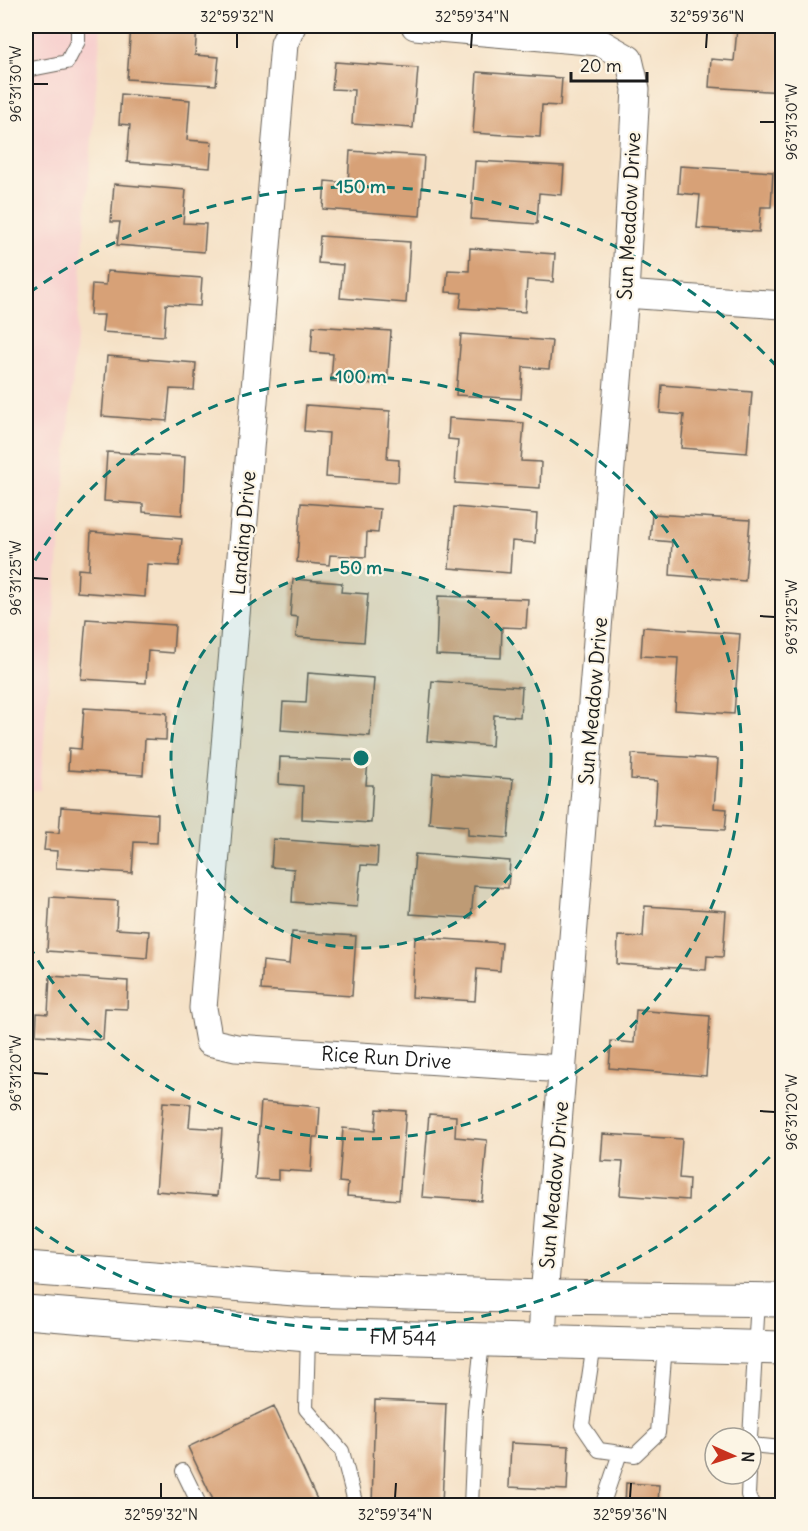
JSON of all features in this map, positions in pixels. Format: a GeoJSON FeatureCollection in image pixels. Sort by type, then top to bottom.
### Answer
{"type":"FeatureCollection","features":[{"type":"Feature","properties":{"kind":"main road"},"geometry":{"type":"LineString","coordinates":[[26,1268],[307,1290],[544,1297],[770,1300]]}},
{"type":"Feature","properties":{"kind":"main road","name":"FM 544"},"geometry":{"type":"LineString","coordinates":[[26,1312],[308,1335],[482,1342],[770,1348]]}},
{"type":"Feature","properties":{"kind":"street","name":"Landing Drive"},"geometry":{"type":"LineString","coordinates":[[209,1042],[203,1008],[284,44],[292,26]]}},
{"type":"Feature","properties":{"kind":"street","name":"Sun Meadow Drive"},"geometry":{"type":"LineString","coordinates":[[415,26],[599,42],[629,59],[636,88],[626,294],[542,1343]]}},
{"type":"Feature","properties":{"kind":"street"},"geometry":{"type":"LineString","coordinates":[[626,294],[783,305]]}},
{"type":"Feature","properties":{"kind":"street","name":"Rice Run Drive"},"geometry":{"type":"LineString","coordinates":[[209,1042],[236,1048],[563,1069]]}},
{"type":"Feature","properties":{"kind":"lane"},"geometry":{"type":"LineString","coordinates":[[26,70],[67,62],[78,41],[78,26]]}},
{"type":"Feature","properties":{"kind":"lane"},"geometry":{"type":"LineString","coordinates":[[753,1426],[770,1348],[770,1300]]}},
{"type":"Feature","properties":{"kind":"lane"},"geometry":{"type":"LineString","coordinates":[[308,1335],[306,1409],[342,1451],[356,1506]]}},
{"type":"Feature","properties":{"kind":"lane"},"geometry":{"type":"LineString","coordinates":[[471,1506],[475,1410],[482,1342]]}},
{"type":"Feature","properties":{"kind":"lane"},"geometry":{"type":"LineString","coordinates":[[594,1344],[582,1425],[599,1450],[635,1455],[658,1433],[665,1346]]}},
{"type":"Feature","properties":{"kind":"lane"},"geometry":{"type":"LineString","coordinates":[[763,1446],[783,1448]]}},
{"type":"Feature","properties":{"kind":"lane"},"geometry":{"type":"LineString","coordinates":[[602,1506],[620,1453]]}},
{"type":"Feature","properties":{"kind":"lane"},"geometry":{"type":"LineString","coordinates":[[183,1471],[200,1506]]}},
{"type":"Feature","properties":{"kind":"lane"},"geometry":{"type":"LineString","coordinates":[[748,1486],[748,1495],[753,1506]]}},
{"type":"Feature","properties":{"kind":"shaded area"},"geometry":{"type":"Polygon","coordinates":[[[26,26],[101,26],[40,790],[26,790],[26,26]]]}},
{"type":"Feature","properties":{"kind":"building"},"geometry":{"type":"Polygon","coordinates":[[[131,26],[197,26],[195,55],[219,57],[216,85],[127,79],[131,26]]]}},
{"type":"Feature","properties":{"kind":"building"},"geometry":{"type":"Polygon","coordinates":[[[737,29],[782,32],[782,92],[709,87],[711,59],[734,61],[737,29]]]}},
{"type":"Feature","properties":{"kind":"building"},"geometry":{"type":"Polygon","coordinates":[[[335,62],[418,68],[413,128],[352,124],[354,90],[332,89],[335,62]]]}},
{"type":"Feature","properties":{"kind":"building"},"geometry":{"type":"Polygon","coordinates":[[[477,72],[562,78],[560,106],[542,105],[540,137],[473,133],[477,72]]]}},
{"type":"Feature","properties":{"kind":"building"},"geometry":{"type":"Polygon","coordinates":[[[121,94],[190,100],[187,140],[212,142],[210,168],[127,162],[130,125],[119,124],[121,94]]]}},
{"type":"Feature","properties":{"kind":"building"},"geometry":{"type":"Polygon","coordinates":[[[350,151],[424,156],[420,216],[323,209],[325,181],[348,183],[350,151]]]}},
{"type":"Feature","properties":{"kind":"building"},"geometry":{"type":"Polygon","coordinates":[[[475,161],[564,166],[562,195],[539,193],[537,224],[471,219],[475,161]]]}},
{"type":"Feature","properties":{"kind":"building"},"geometry":{"type":"Polygon","coordinates":[[[680,166],[773,172],[771,207],[761,207],[759,232],[697,228],[700,195],[678,193],[680,166]]]}},
{"type":"Feature","properties":{"kind":"building"},"geometry":{"type":"Polygon","coordinates":[[[114,184],[186,190],[183,223],[206,224],[204,252],[117,245],[120,222],[111,222],[114,184]]]}},
{"type":"Feature","properties":{"kind":"building"},"geometry":{"type":"Polygon","coordinates":[[[320,236],[410,242],[406,303],[340,298],[343,265],[318,263],[320,236]]]}},
{"type":"Feature","properties":{"kind":"building"},"geometry":{"type":"Polygon","coordinates":[[[470,248],[555,254],[553,282],[527,280],[525,312],[460,308],[462,293],[446,292],[448,270],[469,271],[470,248]]]}},
{"type":"Feature","properties":{"kind":"building"},"geometry":{"type":"Polygon","coordinates":[[[107,271],[202,278],[200,306],[166,304],[164,336],[102,332],[104,315],[90,315],[92,284],[106,285],[107,271]]]}},
{"type":"Feature","properties":{"kind":"building"},"geometry":{"type":"Polygon","coordinates":[[[313,326],[391,331],[387,385],[331,381],[333,354],[311,352],[313,326]]]}},
{"type":"Feature","properties":{"kind":"building"},"geometry":{"type":"Polygon","coordinates":[[[461,334],[552,341],[549,369],[523,367],[521,399],[456,395],[461,334]]]}},
{"type":"Feature","properties":{"kind":"building"},"geometry":{"type":"Polygon","coordinates":[[[107,356],[196,363],[194,390],[170,389],[167,421],[102,416],[107,356]]]}},
{"type":"Feature","properties":{"kind":"building"},"geometry":{"type":"Polygon","coordinates":[[[662,385],[752,392],[747,453],[681,448],[684,415],[660,413],[662,385]]]}},
{"type":"Feature","properties":{"kind":"building"},"geometry":{"type":"Polygon","coordinates":[[[306,405],[390,411],[387,459],[399,460],[398,482],[326,477],[329,433],[304,431],[306,405]]]}},
{"type":"Feature","properties":{"kind":"building"},"geometry":{"type":"Polygon","coordinates":[[[449,418],[524,423],[521,461],[541,462],[540,488],[455,483],[458,440],[448,439],[449,418]]]}},
{"type":"Feature","properties":{"kind":"building"},"geometry":{"type":"Polygon","coordinates":[[[107,452],[185,457],[182,515],[143,512],[143,504],[104,501],[107,452]]]}},
{"type":"Feature","properties":{"kind":"building"},"geometry":{"type":"Polygon","coordinates":[[[301,503],[380,509],[378,533],[367,532],[366,557],[330,555],[329,565],[297,562],[301,503]]]}},
{"type":"Feature","properties":{"kind":"building"},"geometry":{"type":"Polygon","coordinates":[[[454,507],[537,514],[535,543],[512,541],[510,573],[449,568],[454,507]]]}},
{"type":"Feature","properties":{"kind":"building"},"geometry":{"type":"Polygon","coordinates":[[[652,514],[750,520],[745,581],[670,575],[672,542],[650,540],[652,514]]]}},
{"type":"Feature","properties":{"kind":"building"},"geometry":{"type":"Polygon","coordinates":[[[91,532],[182,539],[179,566],[147,564],[145,597],[77,592],[78,569],[89,570],[91,532]]]}},
{"type":"Feature","properties":{"kind":"building"},"geometry":{"type":"Polygon","coordinates":[[[293,579],[342,583],[341,592],[368,594],[364,642],[296,637],[298,617],[290,616],[293,579]]]}},
{"type":"Feature","properties":{"kind":"building"},"geometry":{"type":"Polygon","coordinates":[[[438,596],[528,599],[526,628],[502,627],[501,658],[436,655],[438,596]]]}},
{"type":"Feature","properties":{"kind":"building"},"geometry":{"type":"Polygon","coordinates":[[[86,619],[175,625],[173,653],[148,651],[146,683],[81,679],[86,619]]]}},
{"type":"Feature","properties":{"kind":"building"},"geometry":{"type":"Polygon","coordinates":[[[643,627],[740,634],[734,714],[675,710],[678,658],[641,656],[643,627]]]}},
{"type":"Feature","properties":{"kind":"building"},"geometry":{"type":"Polygon","coordinates":[[[308,673],[374,678],[370,736],[281,730],[283,702],[306,703],[308,673]]]}},
{"type":"Feature","properties":{"kind":"building"},"geometry":{"type":"Polygon","coordinates":[[[432,681],[522,687],[520,717],[494,715],[492,746],[427,741],[432,681]]]}},
{"type":"Feature","properties":{"kind":"building"},"geometry":{"type":"Polygon","coordinates":[[[84,708],[167,713],[166,740],[145,739],[143,775],[68,770],[69,748],[81,749],[84,708]]]}},
{"type":"Feature","properties":{"kind":"building"},"geometry":{"type":"Polygon","coordinates":[[[632,754],[718,759],[714,808],[727,809],[725,830],[654,826],[657,781],[631,779],[632,754]]]}},
{"type":"Feature","properties":{"kind":"building"},"geometry":{"type":"Polygon","coordinates":[[[280,757],[368,761],[366,785],[373,785],[371,823],[302,819],[303,786],[279,784],[280,757]]]}},
{"type":"Feature","properties":{"kind":"building"},"geometry":{"type":"Polygon","coordinates":[[[433,773],[513,779],[508,838],[468,835],[468,826],[429,823],[433,773]]]}},
{"type":"Feature","properties":{"kind":"building"},"geometry":{"type":"Polygon","coordinates":[[[61,807],[158,814],[157,843],[134,842],[132,873],[56,868],[57,851],[44,850],[46,832],[59,833],[61,807]]]}},
{"type":"Feature","properties":{"kind":"building"},"geometry":{"type":"Polygon","coordinates":[[[273,839],[378,847],[377,866],[361,865],[357,907],[292,902],[294,869],[271,867],[273,839]]]}},
{"type":"Feature","properties":{"kind":"building"},"geometry":{"type":"Polygon","coordinates":[[[415,854],[510,861],[508,888],[474,886],[471,918],[410,914],[415,854]]]}},
{"type":"Feature","properties":{"kind":"building"},"geometry":{"type":"Polygon","coordinates":[[[50,897],[118,901],[116,929],[149,931],[147,958],[47,951],[50,897]]]}},
{"type":"Feature","properties":{"kind":"building"},"geometry":{"type":"Polygon","coordinates":[[[645,906],[726,911],[723,957],[707,956],[706,970],[617,964],[618,936],[643,937],[645,906]]]}},
{"type":"Feature","properties":{"kind":"building"},"geometry":{"type":"Polygon","coordinates":[[[292,932],[356,936],[352,996],[261,990],[263,961],[289,964],[292,932]]]}},
{"type":"Feature","properties":{"kind":"building"},"geometry":{"type":"Polygon","coordinates":[[[415,937],[502,943],[500,971],[477,969],[475,1001],[412,997],[415,937]]]}},
{"type":"Feature","properties":{"kind":"building"},"geometry":{"type":"Polygon","coordinates":[[[50,976],[128,981],[127,1009],[105,1008],[103,1040],[36,1035],[37,1013],[48,1014],[50,976]]]}},
{"type":"Feature","properties":{"kind":"building"},"geometry":{"type":"Polygon","coordinates":[[[636,1010],[710,1016],[706,1076],[609,1068],[611,1041],[634,1043],[636,1010]]]}},
{"type":"Feature","properties":{"kind":"building"},"geometry":{"type":"Polygon","coordinates":[[[163,1102],[191,1104],[189,1127],[222,1129],[217,1196],[156,1191],[163,1102]]]}},
{"type":"Feature","properties":{"kind":"building"},"geometry":{"type":"Polygon","coordinates":[[[261,1102],[320,1107],[318,1137],[313,1137],[311,1172],[278,1170],[278,1180],[255,1179],[261,1102]]]}},
{"type":"Feature","properties":{"kind":"building"},"geometry":{"type":"Polygon","coordinates":[[[377,1109],[406,1111],[399,1200],[347,1196],[348,1183],[339,1182],[343,1128],[375,1131],[377,1109]]]}},
{"type":"Feature","properties":{"kind":"building"},"geometry":{"type":"Polygon","coordinates":[[[429,1114],[456,1116],[455,1137],[487,1140],[482,1201],[422,1197],[429,1114]]]}},
{"type":"Feature","properties":{"kind":"building"},"geometry":{"type":"Polygon","coordinates":[[[603,1134],[682,1139],[679,1178],[689,1179],[688,1200],[620,1195],[623,1162],[601,1161],[603,1134]]]}},
{"type":"Feature","properties":{"kind":"building"},"geometry":{"type":"Polygon","coordinates":[[[375,1400],[446,1403],[442,1506],[372,1506],[375,1400]]]}},
{"type":"Feature","properties":{"kind":"building"},"geometry":{"type":"Polygon","coordinates":[[[274,1406],[320,1506],[216,1506],[188,1447],[274,1406]]]}},
{"type":"Feature","properties":{"kind":"building"},"geometry":{"type":"Polygon","coordinates":[[[511,1443],[569,1446],[567,1490],[509,1487],[511,1443]]]}},
{"type":"Feature","properties":{"kind":"building"},"geometry":{"type":"Polygon","coordinates":[[[626,1483],[659,1485],[658,1506],[625,1506],[626,1483]]]}}]}
